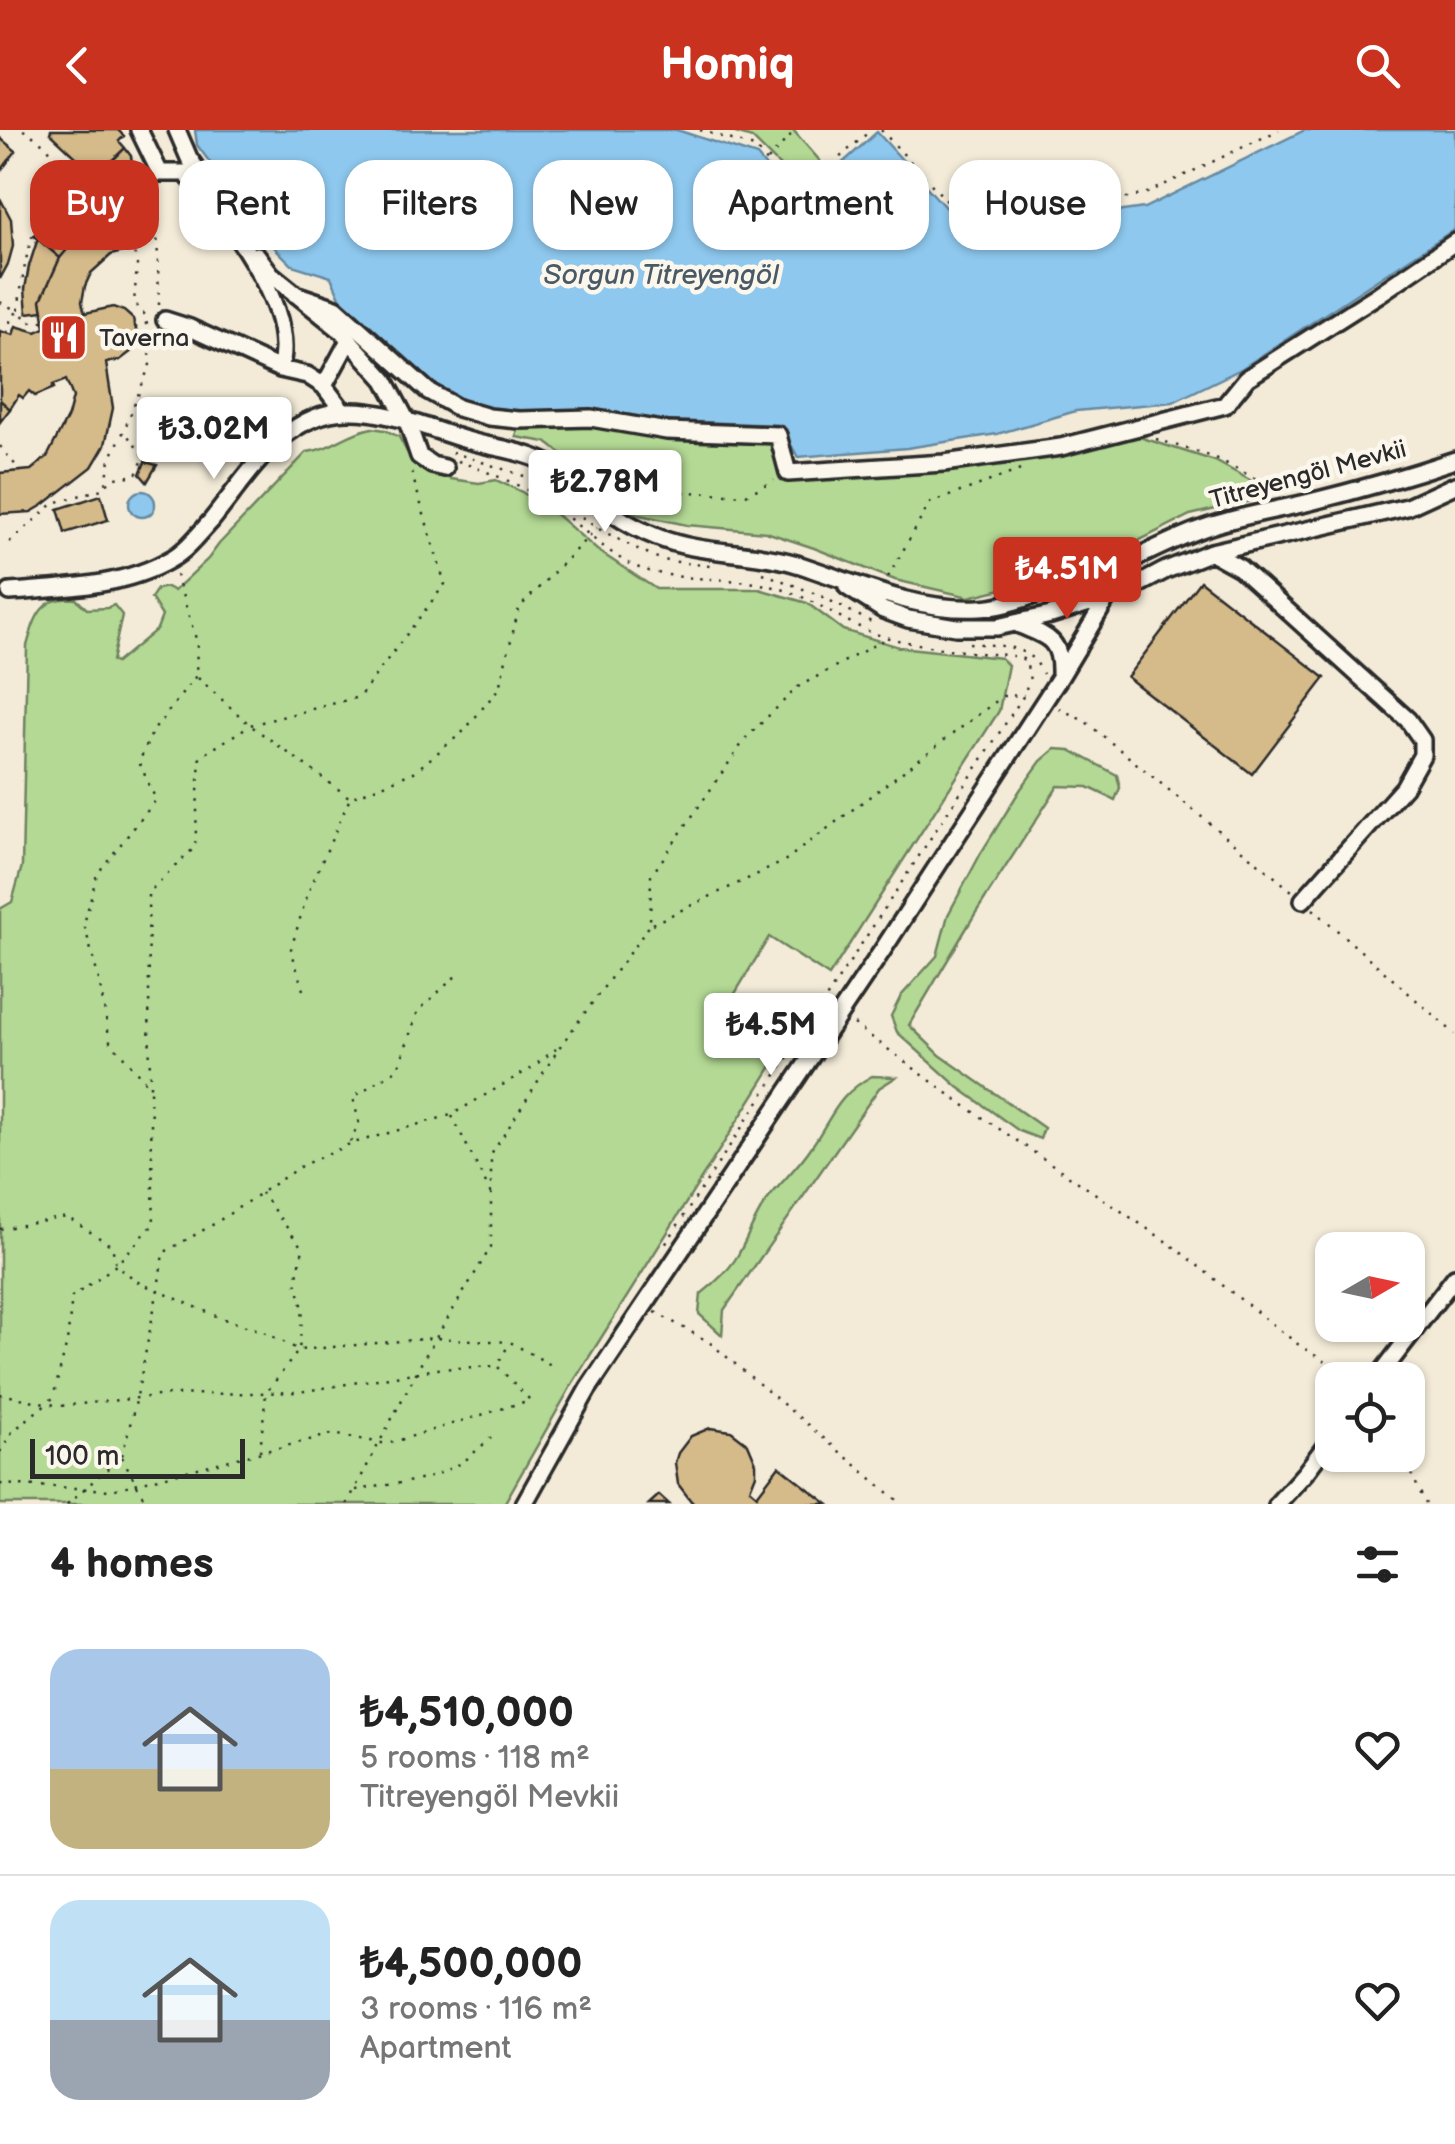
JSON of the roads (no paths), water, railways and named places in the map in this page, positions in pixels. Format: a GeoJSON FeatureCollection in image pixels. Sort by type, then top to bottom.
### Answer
{"type":"FeatureCollection","features":[{"type":"Feature","properties":{"kind":"street"},"geometry":{"type":"LineString","coordinates":[[139,130],[160,173],[185,173],[211,201],[248,254],[275,308],[284,339],[280,369]]}},
{"type":"Feature","properties":{"kind":"street"},"geometry":{"type":"LineString","coordinates":[[177,130],[189,158],[271,274],[349,340],[385,380],[407,420],[419,456],[432,465],[448,463]]}},
{"type":"Feature","properties":{"kind":"street"},"geometry":{"type":"LineString","coordinates":[[295,294],[336,308],[428,390],[458,408],[488,417],[519,420],[591,418],[666,431],[778,435],[788,473],[944,463],[1061,447],[1225,405],[1247,378],[1455,242]]}},
{"type":"Feature","properties":{"kind":"street"},"geometry":{"type":"LineString","coordinates":[[165,320],[280,369],[307,374],[324,386],[343,411]]}},
{"type":"Feature","properties":{"kind":"street"},"geometry":{"type":"LineString","coordinates":[[324,386],[349,340]]}},
{"type":"Feature","properties":{"kind":"street"},"geometry":{"type":"LineString","coordinates":[[10,592],[120,579],[170,560],[200,533],[281,437],[304,422],[343,411],[407,420]]}},
{"type":"Feature","properties":{"kind":"street","name":"Titreyengöl Mevkii"},"geometry":{"type":"LineString","coordinates":[[407,420],[470,441],[527,454],[577,482],[612,513],[662,539],[797,564],[830,578],[930,606],[957,609],[986,608],[1104,573],[1170,540],[1212,525],[1348,492],[1455,460]]}},
{"type":"Feature","properties":{"kind":"street","name":"Titreyengöl Mevkii"},"geometry":{"type":"LineString","coordinates":[[830,578],[883,610],[908,619],[956,628],[1015,623],[1108,598],[1210,552],[1407,507],[1455,485]]}},
{"type":"Feature","properties":{"kind":"street"},"geometry":{"type":"LineString","coordinates":[[1210,552],[1240,568],[1408,720],[1422,740],[1422,755],[1404,787],[1302,900]]}},
{"type":"Feature","properties":{"kind":"street"},"geometry":{"type":"LineString","coordinates":[[524,1504],[588,1388],[840,1014],[1060,677],[1108,598],[1104,573]]}},
{"type":"Feature","properties":{"kind":"street"},"geometry":{"type":"LineString","coordinates":[[1015,623],[1053,642],[1060,654],[1060,677]]}},
{"type":"Feature","properties":{"kind":"street"},"geometry":{"type":"LineString","coordinates":[[1390,1362],[1455,1277]]}},
{"type":"Feature","properties":{"kind":"street"},"geometry":{"type":"LineString","coordinates":[[1277,1504],[1315,1459]]}},
{"type":"Feature","properties":{"kind":"water","name":"Sorgun Titreyengöl"},"geometry":{"type":"Polygon","coordinates":[[[195,130],[677,130],[760,160],[693,160],[693,250],[929,250],[929,190],[949,212],[949,250],[1121,250],[1121,211],[1144,208],[1305,130],[1455,130],[1455,229],[1241,369],[1173,402],[1076,411],[997,434],[907,448],[798,457],[779,425],[669,421],[588,408],[525,415],[485,410],[444,395],[345,309],[331,277],[292,265],[277,250],[325,250],[325,160],[208,160],[197,145],[195,130]]]}},
{"type":"Feature","properties":{"kind":"water","name":"Sorgun Titreyengöl"},"geometry":{"type":"Polygon","coordinates":[[[877,132],[902,160],[846,160],[877,132]]]}},
{"type":"Feature","properties":{"kind":"water"},"geometry":{"type":"Polygon","coordinates":[[[142,491],[151,495],[155,504],[151,513],[142,517],[133,513],[129,504],[133,495],[142,491]]]}},
{"type":"Feature","properties":{"kind":"place","name":"Taverna"},"geometry":{"type":"Point","coordinates":[64,338]}}]}
